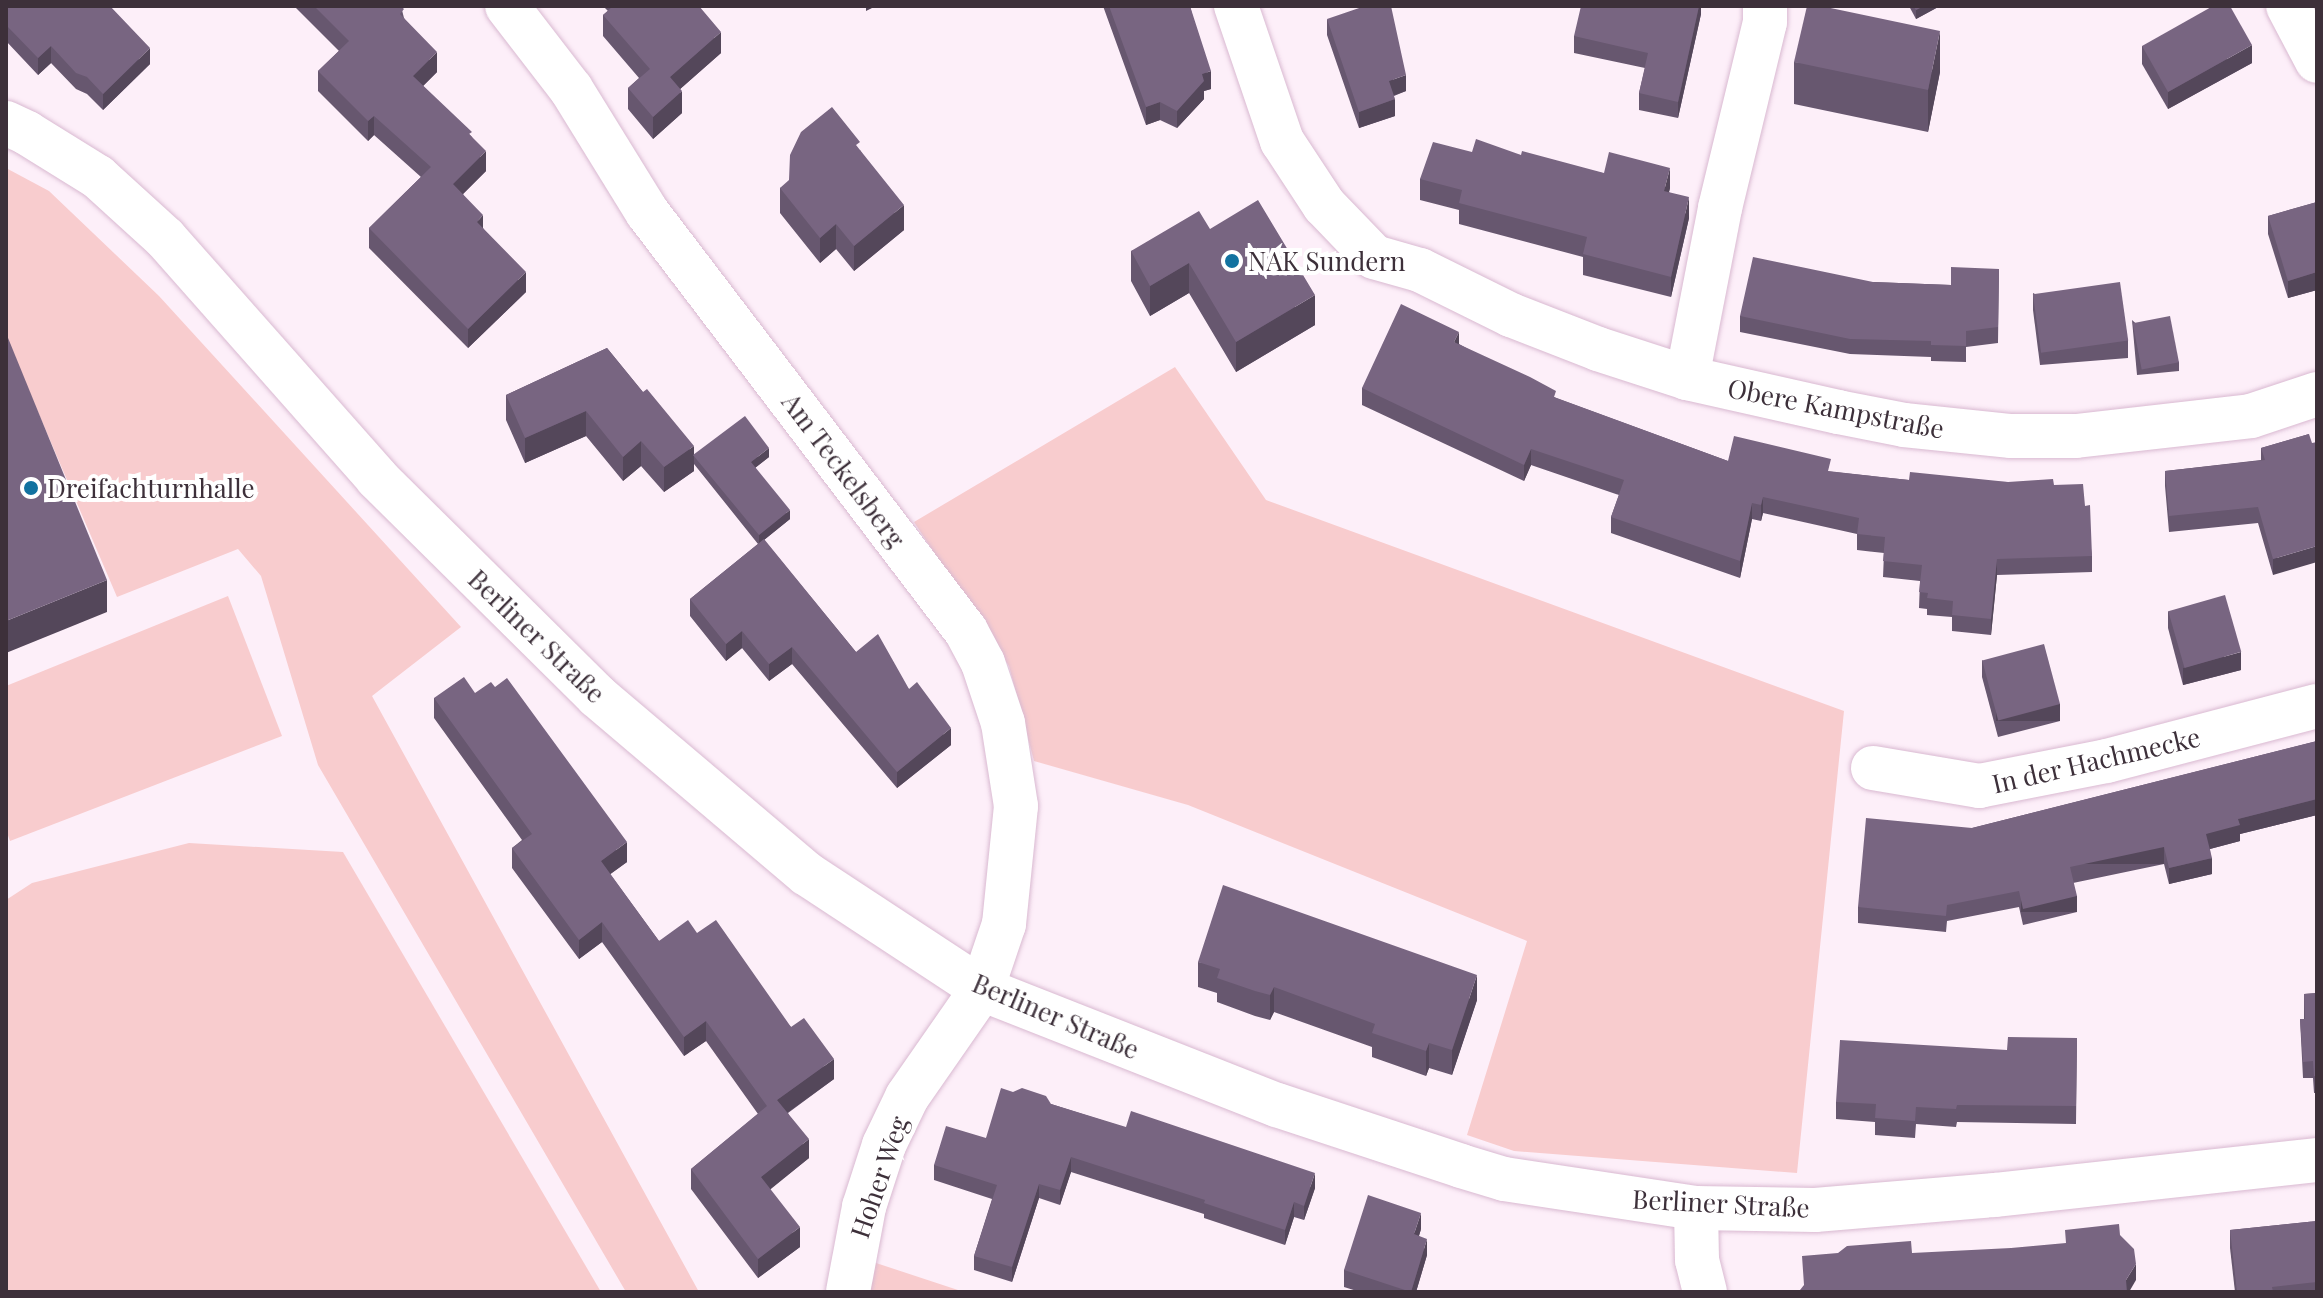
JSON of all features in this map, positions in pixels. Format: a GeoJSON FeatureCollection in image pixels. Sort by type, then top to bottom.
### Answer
{"type":"FeatureCollection","features":[{"type":"Feature","properties":{"kind":"street","name":"Am Teckelsberg"},"geometry":{"type":"LineString","coordinates":[[507,6],[571,89],[647,212],[941,596],[983,663],[1003,723],[1016,806],[1009,899],[982,989]]}},
{"type":"Feature","properties":{"kind":"street","name":"Obere Kampstraße"},"geometry":{"type":"LineString","coordinates":[[1236,6],[1282,141],[1324,205],[1374,257],[1420,270],[1551,332],[1687,378],[1904,425],[2011,436],[2076,436],[2251,416],[2317,394]]}},
{"type":"Feature","properties":{"kind":"street"},"geometry":{"type":"LineString","coordinates":[[1687,378],[1720,208],[1765,22],[1765,6]]}},
{"type":"Feature","properties":{"kind":"street"},"geometry":{"type":"LineString","coordinates":[[2288,6],[2317,61]]}},
{"type":"Feature","properties":{"kind":"street","name":"Berliner Straße"},"geometry":{"type":"LineString","coordinates":[[6,123],[98,177],[165,238],[377,478],[597,696],[807,874],[982,989],[1277,1105],[1461,1166],[1519,1181],[1696,1208],[1815,1210],[1995,1195],[2317,1160]]}},
{"type":"Feature","properties":{"kind":"street","name":"In der Hachmecke"},"geometry":{"type":"LineString","coordinates":[[1873,768],[1979,786],[2107,761],[2317,706]]}},
{"type":"Feature","properties":{"kind":"street","name":"Hoher Weg"},"geometry":{"type":"LineString","coordinates":[[848,1292],[864,1207],[884,1145],[907,1097],[982,989]]}},
{"type":"Feature","properties":{"kind":"street"},"geometry":{"type":"LineString","coordinates":[[1696,1208],[1697,1260],[1705,1292]]}},
{"type":"Feature","properties":{"kind":"shaded area"},"geometry":{"type":"Polygon","coordinates":[[[6,168],[49,191],[159,296],[461,627],[372,696],[699,1292],[626,1292],[318,765],[261,576],[238,549],[117,597],[6,337],[6,168]]]}},
{"type":"Feature","properties":{"kind":"shaded area"},"geometry":{"type":"Polygon","coordinates":[[[1175,367],[1266,500],[1844,711],[1797,1173],[1514,1151],[1467,1135],[1527,941],[1188,805],[1034,761],[1009,666],[914,522],[1175,367]]]}},
{"type":"Feature","properties":{"kind":"shaded area"},"geometry":{"type":"Polygon","coordinates":[[[228,596],[282,736],[10,841],[6,830],[6,686],[228,596]]]}},
{"type":"Feature","properties":{"kind":"shaded area"},"geometry":{"type":"Polygon","coordinates":[[[189,843],[343,852],[601,1292],[6,1292],[6,900],[32,883],[189,843]]]}},
{"type":"Feature","properties":{"kind":"shaded area"},"geometry":{"type":"Polygon","coordinates":[[[870,1261],[964,1292],[868,1292],[870,1261]]]}},
{"type":"Feature","properties":{"kind":"building"},"geometry":{"type":"Polygon","coordinates":[[[6,6],[110,6],[150,48],[103,94],[87,77],[76,73],[51,46],[38,58],[6,25],[6,6]]]}},
{"type":"Feature","properties":{"kind":"building"},"geometry":{"type":"Polygon","coordinates":[[[314,6],[401,6],[404,9],[400,14],[437,52],[413,76],[472,132],[469,134],[486,151],[453,184],[483,215],[477,222],[526,272],[468,329],[369,228],[431,167],[374,116],[368,121],[318,71],[349,41],[314,6]]]}},
{"type":"Feature","properties":{"kind":"building"},"geometry":{"type":"Polygon","coordinates":[[[613,6],[699,6],[721,32],[670,77],[682,91],[653,117],[628,88],[650,69],[603,15],[613,6]]]}},
{"type":"Feature","properties":{"kind":"building"},"geometry":{"type":"Polygon","coordinates":[[[1109,6],[1190,6],[1211,71],[1202,74],[1204,81],[1177,111],[1160,102],[1146,107],[1109,6]]]}},
{"type":"Feature","properties":{"kind":"building"},"geometry":{"type":"Polygon","coordinates":[[[1365,6],[1391,6],[1406,75],[1389,81],[1395,99],[1359,112],[1327,19],[1365,6]]]}},
{"type":"Feature","properties":{"kind":"building"},"geometry":{"type":"Polygon","coordinates":[[[1581,6],[1699,6],[1678,102],[1639,93],[1648,53],[1574,36],[1581,6]]]}},
{"type":"Feature","properties":{"kind":"building"},"geometry":{"type":"Polygon","coordinates":[[[1807,6],[1821,6],[1940,31],[1928,90],[1794,62],[1807,6]]]}},
{"type":"Feature","properties":{"kind":"building"},"geometry":{"type":"Polygon","coordinates":[[[2213,6],[2230,6],[2252,45],[2168,92],[2142,46],[2213,6]]]}},
{"type":"Feature","properties":{"kind":"building"},"geometry":{"type":"Polygon","coordinates":[[[832,107],[860,142],[856,145],[904,205],[854,246],[836,224],[820,238],[780,188],[789,180],[790,155],[801,132],[832,107]]]}},
{"type":"Feature","properties":{"kind":"building"},"geometry":{"type":"Polygon","coordinates":[[[1476,139],[1521,155],[1522,151],[1604,173],[1609,152],[1670,168],[1664,191],[1689,197],[1671,277],[1583,254],[1587,237],[1459,203],[1462,190],[1420,179],[1433,142],[1472,152],[1476,139]]]}},
{"type":"Feature","properties":{"kind":"building"},"geometry":{"type":"Polygon","coordinates":[[[1258,200],[1315,295],[1236,342],[1189,263],[1150,286],[1131,251],[1199,211],[1210,229],[1258,200]]]}},
{"type":"Feature","properties":{"kind":"building"},"geometry":{"type":"Polygon","coordinates":[[[2317,202],[2317,272],[2288,281],[2268,216],[2317,202]]]}},
{"type":"Feature","properties":{"kind":"building"},"geometry":{"type":"Polygon","coordinates":[[[1753,257],[1873,282],[1951,285],[1951,267],[1999,269],[1998,327],[1966,331],[1966,346],[1931,345],[1931,341],[1850,339],[1740,316],[1753,257]]]}},
{"type":"Feature","properties":{"kind":"building"},"geometry":{"type":"Polygon","coordinates":[[[2120,282],[2128,340],[2041,353],[2033,294],[2120,282]]]}},
{"type":"Feature","properties":{"kind":"building"},"geometry":{"type":"Polygon","coordinates":[[[1401,304],[1459,332],[1454,342],[1556,391],[1554,397],[1728,461],[1734,436],[1831,459],[1828,471],[1909,480],[1910,472],[2008,482],[2053,479],[2054,485],[2083,484],[2085,506],[2090,505],[2092,556],[1997,559],[1991,619],[1952,615],[1953,601],[1927,598],[1928,593],[1919,592],[1922,565],[1883,561],[1885,537],[1857,534],[1859,518],[1763,497],[1761,505],[1752,503],[1740,561],[1611,517],[1624,480],[1531,449],[1524,465],[1362,388],[1401,304]]]}},
{"type":"Feature","properties":{"kind":"building"},"geometry":{"type":"Polygon","coordinates":[[[2170,316],[2179,362],[2142,369],[2133,323],[2170,316]]]}},
{"type":"Feature","properties":{"kind":"building","name":"Dreifachturnhalle"},"geometry":{"type":"Polygon","coordinates":[[[6,333],[107,580],[6,621],[6,333]]]}},
{"type":"Feature","properties":{"kind":"building"},"geometry":{"type":"Polygon","coordinates":[[[607,348],[643,392],[647,389],[694,446],[664,467],[641,441],[623,457],[586,411],[525,438],[506,395],[607,348]]]}},
{"type":"Feature","properties":{"kind":"building"},"geometry":{"type":"Polygon","coordinates":[[[745,416],[769,448],[751,462],[790,510],[759,535],[693,455],[745,416]]]}},
{"type":"Feature","properties":{"kind":"building"},"geometry":{"type":"Polygon","coordinates":[[[2309,434],[2312,443],[2317,442],[2317,546],[2273,559],[2258,507],[2169,516],[2165,471],[2265,460],[2261,448],[2309,434]]]}},
{"type":"Feature","properties":{"kind":"building"},"geometry":{"type":"Polygon","coordinates":[[[764,539],[856,652],[878,634],[909,689],[917,682],[951,728],[897,772],[792,647],[769,664],[742,631],[726,644],[690,599],[764,539]]]}},
{"type":"Feature","properties":{"kind":"building"},"geometry":{"type":"Polygon","coordinates":[[[2225,595],[2241,652],[2185,668],[2168,611],[2225,595]]]}},
{"type":"Feature","properties":{"kind":"building"},"geometry":{"type":"Polygon","coordinates":[[[2044,644],[2060,704],[1998,720],[1982,661],[2044,644]]]}},
{"type":"Feature","properties":{"kind":"building"},"geometry":{"type":"Polygon","coordinates":[[[464,677],[475,693],[491,682],[495,687],[507,678],[627,842],[601,861],[659,941],[688,920],[697,933],[716,920],[791,1027],[804,1018],[834,1059],[777,1100],[809,1139],[761,1177],[800,1227],[758,1259],[691,1169],[767,1106],[706,1021],[684,1037],[602,922],[579,940],[512,848],[532,834],[434,698],[464,677]]]}},
{"type":"Feature","properties":{"kind":"building"},"geometry":{"type":"Polygon","coordinates":[[[2317,741],[2317,799],[2238,819],[2240,825],[2206,834],[2212,858],[2169,868],[2164,847],[2070,867],[2077,896],[2023,909],[2019,891],[1947,905],[1946,916],[1858,907],[1866,818],[1972,828],[2317,741]]]}},
{"type":"Feature","properties":{"kind":"building"},"geometry":{"type":"Polygon","coordinates":[[[1223,885],[1477,975],[1452,1050],[1429,1043],[1426,1051],[1372,1033],[1375,1024],[1274,987],[1270,995],[1217,978],[1220,969],[1198,962],[1223,885]]]}},
{"type":"Feature","properties":{"kind":"building"},"geometry":{"type":"Polygon","coordinates":[[[2317,993],[2317,1076],[2314,1076],[2313,1061],[2303,1062],[2300,1019],[2305,1019],[2304,994],[2317,993]]]}},
{"type":"Feature","properties":{"kind":"building"},"geometry":{"type":"Polygon","coordinates":[[[2008,1037],[2077,1038],[2076,1106],[1916,1107],[1915,1121],[1875,1118],[1876,1104],[1836,1102],[1840,1040],[2007,1050],[2008,1037]]]}},
{"type":"Feature","properties":{"kind":"building"},"geometry":{"type":"Polygon","coordinates":[[[1001,1088],[1013,1092],[1022,1088],[1046,1096],[1051,1104],[1126,1127],[1131,1111],[1315,1173],[1304,1206],[1294,1202],[1285,1230],[1204,1203],[1205,1200],[1071,1157],[1060,1190],[1039,1184],[1012,1267],[974,1256],[997,1185],[934,1165],[946,1126],[986,1138],[1001,1088]]]}},
{"type":"Feature","properties":{"kind":"building"},"geometry":{"type":"Polygon","coordinates":[[[1368,1195],[1421,1213],[1414,1234],[1427,1239],[1411,1292],[1344,1270],[1368,1195]]]}},
{"type":"Feature","properties":{"kind":"building"},"geometry":{"type":"Polygon","coordinates":[[[2317,1221],[2317,1282],[2272,1287],[2273,1292],[2237,1292],[2230,1230],[2317,1221]]]}},
{"type":"Feature","properties":{"kind":"building"},"geometry":{"type":"Polygon","coordinates":[[[2119,1224],[2120,1235],[2134,1249],[2136,1264],[2126,1280],[2127,1292],[1800,1292],[1804,1285],[1802,1256],[1838,1253],[1847,1246],[1911,1241],[1912,1253],[2011,1248],[2066,1243],[2065,1230],[2119,1224]]]}},
{"type":"Feature","properties":{"kind":"place","name":"NAK Sundern"},"geometry":{"type":"Point","coordinates":[1232,261]}},
{"type":"Feature","properties":{"kind":"place","name":"Dreifachturnhalle"},"geometry":{"type":"Point","coordinates":[31,488]}}]}
